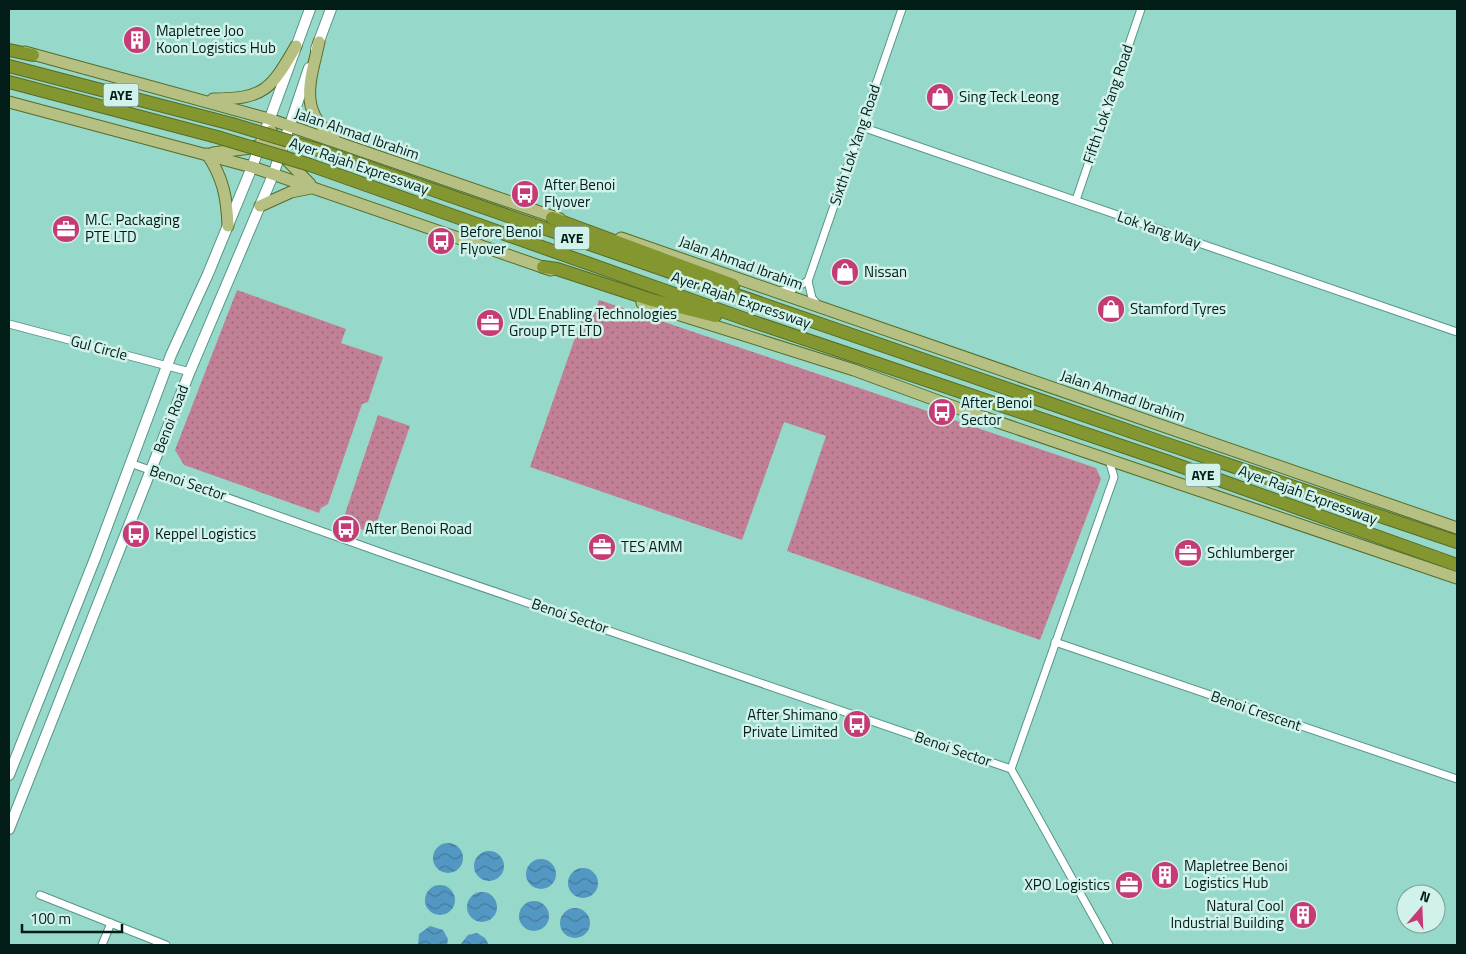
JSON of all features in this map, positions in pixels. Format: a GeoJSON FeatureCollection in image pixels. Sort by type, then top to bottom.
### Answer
{"type":"FeatureCollection","features":[{"type":"Feature","properties":{"kind":"highway"},"geometry":{"type":"LineString","coordinates":[[9,48],[33,55]]}},
{"type":"Feature","properties":{"kind":"highway","name":"Ayer Rajah Expressway"},"geometry":{"type":"LineString","coordinates":[[9,66],[232,124],[315,149],[830,327],[1455,536]]}},
{"type":"Feature","properties":{"kind":"highway","name":"Ayer Rajah Expressway"},"geometry":{"type":"LineString","coordinates":[[9,82],[217,137],[310,165],[745,320],[1166,462],[1457,565]]}},
{"type":"Feature","properties":{"kind":"highway"},"geometry":{"type":"LineString","coordinates":[[552,218],[772,300],[830,327]]}},
{"type":"Feature","properties":{"kind":"highway"},"geometry":{"type":"LineString","coordinates":[[543,267],[557,269],[691,311],[733,321],[745,320]]}},
{"type":"Feature","properties":{"kind":"main road","name":"Benoi Road"},"geometry":{"type":"LineString","coordinates":[[9,829],[190,372],[273,174],[274,141],[296,46],[310,9]]}},
{"type":"Feature","properties":{"kind":"main road","name":"Benoi Road"},"geometry":{"type":"LineString","coordinates":[[9,775],[96,556],[167,366],[252,167],[274,141],[319,42],[331,9]]}},
{"type":"Feature","properties":{"kind":"main road"},"geometry":{"type":"LineString","coordinates":[[319,42],[309,86],[311,109],[323,130],[342,143]]}},
{"type":"Feature","properties":{"kind":"main road"},"geometry":{"type":"LineString","coordinates":[[199,99],[247,97],[261,92],[276,79],[296,46]]}},
{"type":"Feature","properties":{"kind":"main road","name":"Jalan Ahmad Ibrahim"},"geometry":{"type":"LineString","coordinates":[[33,55],[240,111],[274,141],[325,138],[552,218],[569,221],[682,257],[1455,536]]}},
{"type":"Feature","properties":{"kind":"main road"},"geometry":{"type":"LineString","coordinates":[[9,102],[206,154],[316,188],[644,304],[854,370],[974,414],[1457,578]]}},
{"type":"Feature","properties":{"kind":"main road"},"geometry":{"type":"LineString","coordinates":[[206,154],[274,141],[325,138]]}},
{"type":"Feature","properties":{"kind":"main road"},"geometry":{"type":"LineString","coordinates":[[274,141],[297,171],[316,188]]}},
{"type":"Feature","properties":{"kind":"main road"},"geometry":{"type":"LineString","coordinates":[[206,154],[222,180],[227,202],[228,226]]}},
{"type":"Feature","properties":{"kind":"main road"},"geometry":{"type":"LineString","coordinates":[[260,206],[290,192],[316,188]]}},
{"type":"Feature","properties":{"kind":"street","name":"Sixth Lok Yang Road"},"geometry":{"type":"LineString","coordinates":[[808,281],[902,9]]}},
{"type":"Feature","properties":{"kind":"street","name":"Fifth Lok Yang Road"},"geometry":{"type":"LineString","coordinates":[[1076,200],[1140,9]]}},
{"type":"Feature","properties":{"kind":"street","name":"Lok Yang Way"},"geometry":{"type":"LineString","coordinates":[[862,127],[1457,332]]}},
{"type":"Feature","properties":{"kind":"street"},"geometry":{"type":"LineString","coordinates":[[777,292],[794,289],[808,281],[812,298],[824,309]]}},
{"type":"Feature","properties":{"kind":"street","name":"Gul Circle"},"geometry":{"type":"LineString","coordinates":[[9,324],[190,372]]}},
{"type":"Feature","properties":{"kind":"street"},"geometry":{"type":"LineString","coordinates":[[1108,458],[1113,467],[1114,477],[1131,466]]}},
{"type":"Feature","properties":{"kind":"street","name":"Benoi Sector"},"geometry":{"type":"LineString","coordinates":[[130,463],[391,556],[1011,769],[1109,945]]}},
{"type":"Feature","properties":{"kind":"street","name":"Benoi Sector"},"geometry":{"type":"LineString","coordinates":[[1011,769],[1114,477]]}},
{"type":"Feature","properties":{"kind":"street","name":"Benoi Crescent"},"geometry":{"type":"LineString","coordinates":[[1055,642],[1457,779]]}},
{"type":"Feature","properties":{"kind":"street"},"geometry":{"type":"LineString","coordinates":[[40,894],[166,945]]}},
{"type":"Feature","properties":{"kind":"street"},"geometry":{"type":"LineString","coordinates":[[102,945],[111,923]]}},
{"type":"Feature","properties":{"kind":"shaded area"},"geometry":{"type":"Polygon","coordinates":[[[237,290],[346,329],[341,343],[383,357],[368,402],[362,404],[328,504],[321,508],[319,513],[184,465],[175,450],[237,290]]]}},
{"type":"Feature","properties":{"kind":"shaded area"},"geometry":{"type":"Polygon","coordinates":[[[599,300],[1096,468],[1101,479],[1040,640],[787,551],[826,436],[784,422],[742,540],[530,467],[584,312],[595,313],[599,300]]]}},
{"type":"Feature","properties":{"kind":"shaded area"},"geometry":{"type":"Polygon","coordinates":[[[378,415],[410,426],[373,533],[342,523],[378,415]]]}},
{"type":"Feature","properties":{"kind":"water"},"geometry":{"type":"Polygon","coordinates":[[[448,843],[459,847],[463,858],[459,869],[448,873],[437,869],[433,858],[437,847],[448,843]]]}},
{"type":"Feature","properties":{"kind":"water"},"geometry":{"type":"Polygon","coordinates":[[[489,851],[500,855],[504,866],[500,877],[489,881],[478,877],[474,866],[478,855],[489,851]]]}},
{"type":"Feature","properties":{"kind":"water"},"geometry":{"type":"Polygon","coordinates":[[[541,859],[552,863],[556,874],[552,885],[541,889],[530,885],[526,874],[530,863],[541,859]]]}},
{"type":"Feature","properties":{"kind":"water"},"geometry":{"type":"Polygon","coordinates":[[[583,868],[594,872],[598,883],[594,894],[583,898],[572,894],[568,883],[572,872],[583,868]]]}},
{"type":"Feature","properties":{"kind":"water"},"geometry":{"type":"Polygon","coordinates":[[[440,885],[451,889],[455,900],[451,911],[440,915],[429,911],[425,900],[429,889],[440,885]]]}},
{"type":"Feature","properties":{"kind":"water"},"geometry":{"type":"Polygon","coordinates":[[[482,892],[493,896],[497,907],[493,918],[482,922],[471,918],[467,907],[471,896],[482,892]]]}},
{"type":"Feature","properties":{"kind":"water"},"geometry":{"type":"Polygon","coordinates":[[[534,901],[545,905],[549,916],[545,927],[534,931],[523,927],[519,916],[523,905],[534,901]]]}},
{"type":"Feature","properties":{"kind":"water"},"geometry":{"type":"Polygon","coordinates":[[[575,908],[586,912],[590,923],[586,934],[575,938],[564,934],[560,923],[564,912],[575,908]]]}},
{"type":"Feature","properties":{"kind":"water"},"geometry":{"type":"Polygon","coordinates":[[[430,926],[443,930],[448,939],[447,945],[418,945],[419,934],[430,926]]]}},
{"type":"Feature","properties":{"kind":"water"},"geometry":{"type":"Polygon","coordinates":[[[477,933],[485,938],[489,945],[460,945],[468,935],[477,933]]]}},
{"type":"Feature","properties":{"kind":"place","name":"Mapletree Joo Koon Logistics Hub"},"geometry":{"type":"Point","coordinates":[137,40]}},
{"type":"Feature","properties":{"kind":"place","name":"Sing Teck Leong"},"geometry":{"type":"Point","coordinates":[940,97]}},
{"type":"Feature","properties":{"kind":"place","name":"After Benoi Flyover"},"geometry":{"type":"Point","coordinates":[525,194]}},
{"type":"Feature","properties":{"kind":"place","name":"M.C. Packaging PTE LTD"},"geometry":{"type":"Point","coordinates":[66,229]}},
{"type":"Feature","properties":{"kind":"place","name":"Before Benoi Flyover"},"geometry":{"type":"Point","coordinates":[441,241]}},
{"type":"Feature","properties":{"kind":"place","name":"Nissan"},"geometry":{"type":"Point","coordinates":[845,272]}},
{"type":"Feature","properties":{"kind":"place","name":"Stamford Tyres"},"geometry":{"type":"Point","coordinates":[1111,309]}},
{"type":"Feature","properties":{"kind":"place","name":"VDL Enabling Technologies Group PTE LTD"},"geometry":{"type":"Point","coordinates":[490,323]}},
{"type":"Feature","properties":{"kind":"place","name":"After Benoi Sector"},"geometry":{"type":"Point","coordinates":[942,412]}},
{"type":"Feature","properties":{"kind":"place","name":"After Benoi Road"},"geometry":{"type":"Point","coordinates":[346,529]}},
{"type":"Feature","properties":{"kind":"place","name":"Keppel Logistics"},"geometry":{"type":"Point","coordinates":[136,534]}},
{"type":"Feature","properties":{"kind":"place","name":"TES AMM"},"geometry":{"type":"Point","coordinates":[602,547]}},
{"type":"Feature","properties":{"kind":"place","name":"Schlumberger"},"geometry":{"type":"Point","coordinates":[1188,553]}},
{"type":"Feature","properties":{"kind":"place","name":"After Shimano Private Limited"},"geometry":{"type":"Point","coordinates":[857,724]}},
{"type":"Feature","properties":{"kind":"place","name":"Mapletree Benoi Logistics Hub"},"geometry":{"type":"Point","coordinates":[1165,875]}},
{"type":"Feature","properties":{"kind":"place","name":"XPO Logistics"},"geometry":{"type":"Point","coordinates":[1129,885]}},
{"type":"Feature","properties":{"kind":"place","name":"Natural Cool Industrial Building"},"geometry":{"type":"Point","coordinates":[1303,915]}}]}
